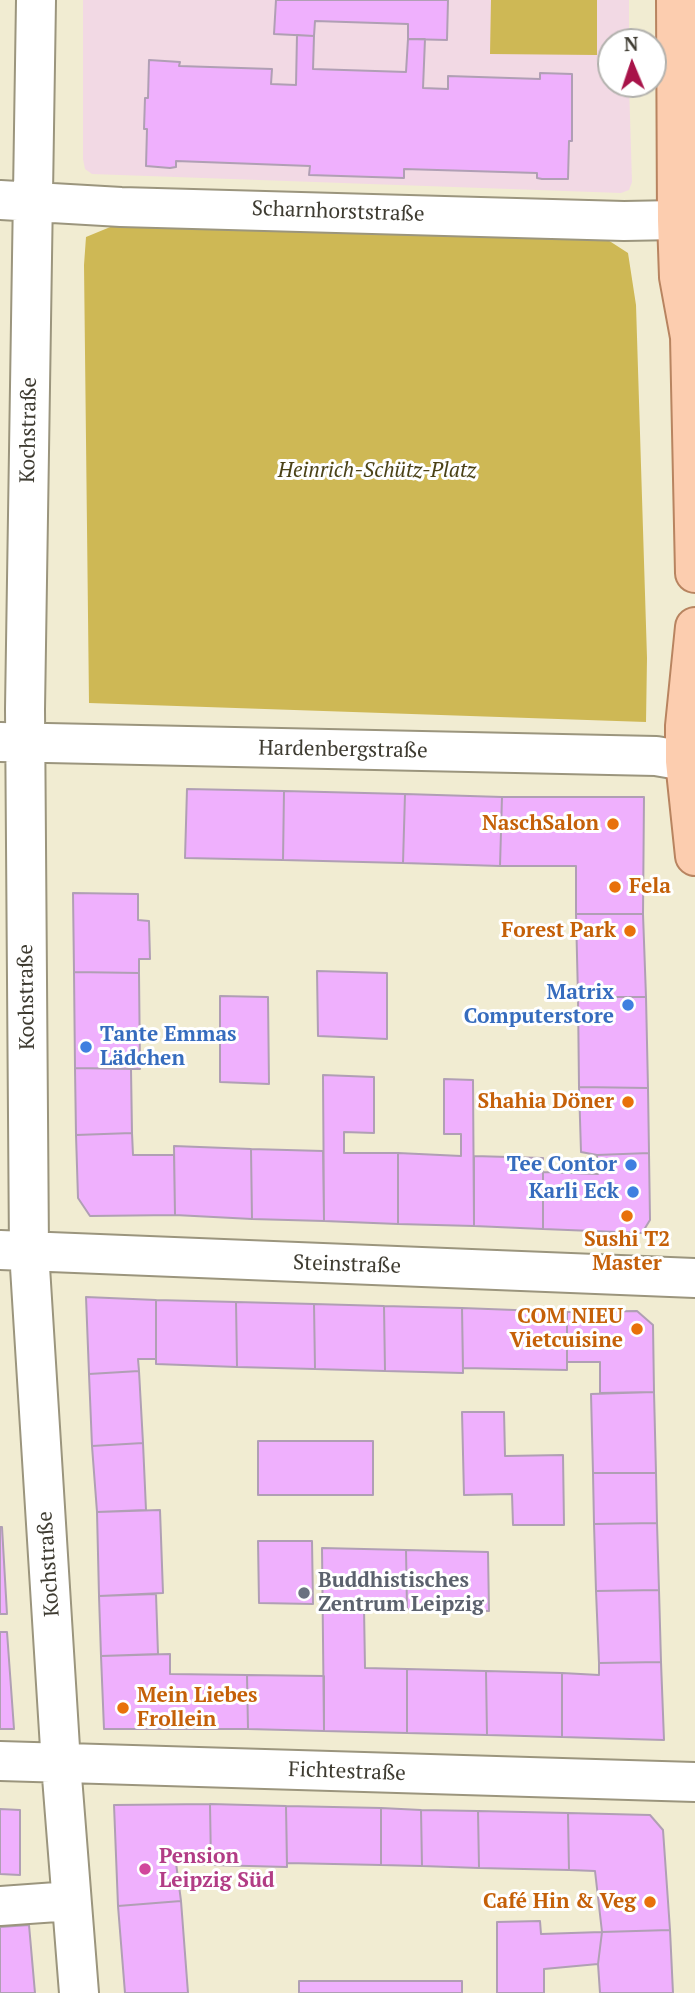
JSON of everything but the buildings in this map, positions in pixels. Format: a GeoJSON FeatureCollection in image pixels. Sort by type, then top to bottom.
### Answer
{"type":"FeatureCollection","features":[{"type":"Feature","properties":{"kind":"main road"},"geometry":{"type":"LineString","coordinates":[[676,0],[677,220],[679,277],[690,337],[695,573]]}},
{"type":"Feature","properties":{"kind":"main road"},"geometry":{"type":"LineString","coordinates":[[695,627],[685,726],[685,761],[695,856]]}},
{"type":"Feature","properties":{"kind":"street","name":"Kochstraße"},"geometry":{"type":"LineString","coordinates":[[36,0],[15,200],[12,743],[15,1250],[79,1993]]}},
{"type":"Feature","properties":{"kind":"street","name":"Scharnhorststraße"},"geometry":{"type":"LineString","coordinates":[[15,200],[121,208],[624,221],[677,220]]}},
{"type":"Feature","properties":{"kind":"street","name":"Hardenbergstraße"},"geometry":{"type":"LineString","coordinates":[[12,743],[656,756],[685,761]]}},
{"type":"Feature","properties":{"kind":"street","name":"Steinstraße"},"geometry":{"type":"LineString","coordinates":[[15,1250],[695,1278]]}},
{"type":"Feature","properties":{"kind":"street","name":"Fichtestraße"},"geometry":{"type":"LineString","coordinates":[[0,1761],[695,1782]]}},
{"type":"Feature","properties":{"kind":"street"},"geometry":{"type":"LineString","coordinates":[[0,1906],[71,1901]]}},
{"type":"Feature","properties":{"kind":"shaded area"},"geometry":{"type":"Polygon","coordinates":[[[83,0],[629,0],[629,28],[597,28],[597,98],[629,98],[632,182],[629,190],[621,193],[92,174],[85,169],[83,0]]]}},
{"type":"Feature","properties":{"kind":"green space"},"geometry":{"type":"Polygon","coordinates":[[[491,0],[597,0],[597,55],[490,54],[491,0]]]}},
{"type":"Feature","properties":{"kind":"green space","name":"Heinrich-Schütz-Platz"},"geometry":{"type":"Polygon","coordinates":[[[120,223],[597,233],[628,253],[636,305],[647,658],[646,722],[89,703],[84,265],[86,237],[120,223]]]}},
{"type":"Feature","properties":{"kind":"place","name":"NaschSalon"},"geometry":{"type":"Point","coordinates":[613,824]}},
{"type":"Feature","properties":{"kind":"place","name":"Fela"},"geometry":{"type":"Point","coordinates":[615,887]}},
{"type":"Feature","properties":{"kind":"place","name":"Forest Park"},"geometry":{"type":"Point","coordinates":[630,931]}},
{"type":"Feature","properties":{"kind":"place","name":"Matrix Computerstore"},"geometry":{"type":"Point","coordinates":[628,1005]}},
{"type":"Feature","properties":{"kind":"place","name":"Tante Emmas Lädchen"},"geometry":{"type":"Point","coordinates":[86,1047]}},
{"type":"Feature","properties":{"kind":"place","name":"Shahia Döner"},"geometry":{"type":"Point","coordinates":[628,1102]}},
{"type":"Feature","properties":{"kind":"place","name":"Tee Contor"},"geometry":{"type":"Point","coordinates":[631,1165]}},
{"type":"Feature","properties":{"kind":"place","name":"Karli Eck"},"geometry":{"type":"Point","coordinates":[633,1192]}},
{"type":"Feature","properties":{"kind":"place","name":"Sushi T2 Master"},"geometry":{"type":"Point","coordinates":[627,1216]}},
{"type":"Feature","properties":{"kind":"place","name":"COM NIEU Vietcuisine"},"geometry":{"type":"Point","coordinates":[637,1329]}},
{"type":"Feature","properties":{"kind":"place","name":"Buddhistisches Zentrum Leipzig"},"geometry":{"type":"Point","coordinates":[304,1593]}},
{"type":"Feature","properties":{"kind":"place","name":"Mein Liebes Frollein"},"geometry":{"type":"Point","coordinates":[123,1708]}},
{"type":"Feature","properties":{"kind":"place","name":"Pension Leipzig Süd"},"geometry":{"type":"Point","coordinates":[145,1869]}},
{"type":"Feature","properties":{"kind":"place","name":"Café Hin & Veg"},"geometry":{"type":"Point","coordinates":[650,1902]}}]}
